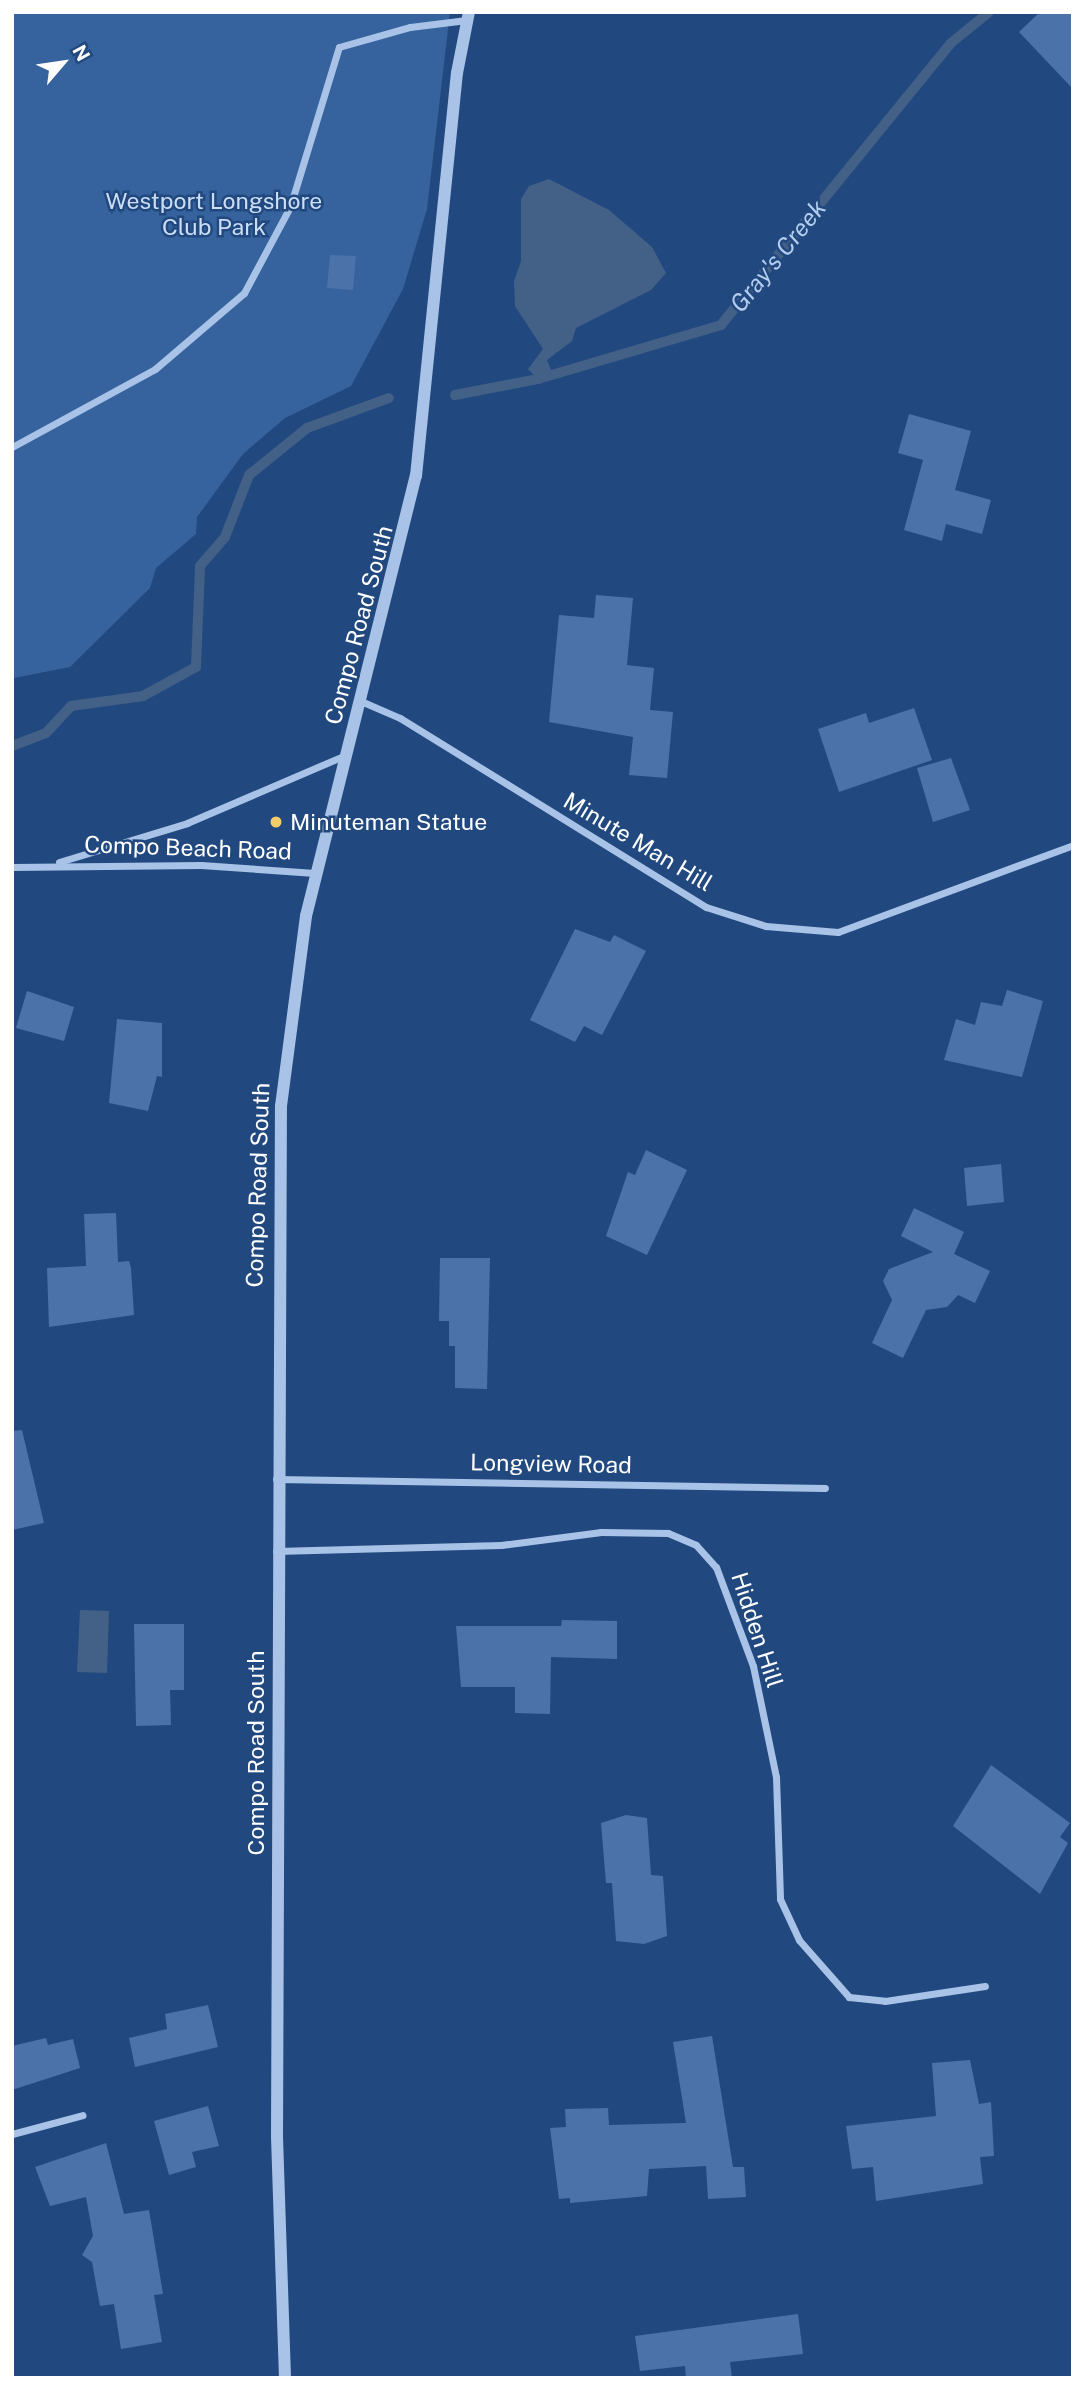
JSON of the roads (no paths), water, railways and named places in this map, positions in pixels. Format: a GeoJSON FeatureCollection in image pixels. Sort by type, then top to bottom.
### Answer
{"type":"FeatureCollection","features":[{"type":"Feature","properties":{"kind":"street"},"geometry":{"type":"LineString","coordinates":[[12,447],[155,369],[244,293],[290,207],[339,47],[410,27],[468,16]]}},
{"type":"Feature","properties":{"kind":"street","name":"Compo Road South"},"geometry":{"type":"LineString","coordinates":[[285,2378],[278,2229],[275,1479],[281,1106],[294,973],[315,873],[363,702],[418,464],[468,16]]}},
{"type":"Feature","properties":{"kind":"street","name":"Minute Man Hill"},"geometry":{"type":"LineString","coordinates":[[363,702],[400,718],[706,907],[766,926],[838,932],[1073,845]]}},
{"type":"Feature","properties":{"kind":"street","name":"Compo Beach Road"},"geometry":{"type":"LineString","coordinates":[[59,862],[187,824],[346,755]]}},
{"type":"Feature","properties":{"kind":"street","name":"Compo Beach Road"},"geometry":{"type":"LineString","coordinates":[[12,867],[59,862],[315,873]]}},
{"type":"Feature","properties":{"kind":"street","name":"Longview Road"},"geometry":{"type":"LineString","coordinates":[[275,1479],[825,1488]]}},
{"type":"Feature","properties":{"kind":"street","name":"Hidden Hill"},"geometry":{"type":"LineString","coordinates":[[276,1551],[501,1545],[601,1532],[668,1533],[696,1545],[716,1567],[753,1666],[776,1777],[780,1899],[799,1940],[849,1997],[885,2001],[985,1986]]}},
{"type":"Feature","properties":{"kind":"street"},"geometry":{"type":"LineString","coordinates":[[12,2134],[83,2115]]}},
{"type":"Feature","properties":{"kind":"waterway","name":"Gray's Creek"},"geometry":{"type":"LineString","coordinates":[[455,395],[538,379],[721,325],[951,43],[989,12]]}},
{"type":"Feature","properties":{"kind":"waterway","name":"Gray's Creek"},"geometry":{"type":"LineString","coordinates":[[12,746],[46,733],[71,706],[143,696],[196,667],[200,566],[225,537],[249,475],[307,428],[389,398]]}},
{"type":"Feature","properties":{"kind":"place","name":"Minuteman Statue"},"geometry":{"type":"Point","coordinates":[276,822]}},
{"type":"Feature","properties":{"kind":"park label","name":"Westport Longshore Club Park"},"geometry":{"type":"Point","coordinates":[214,214]}}]}
